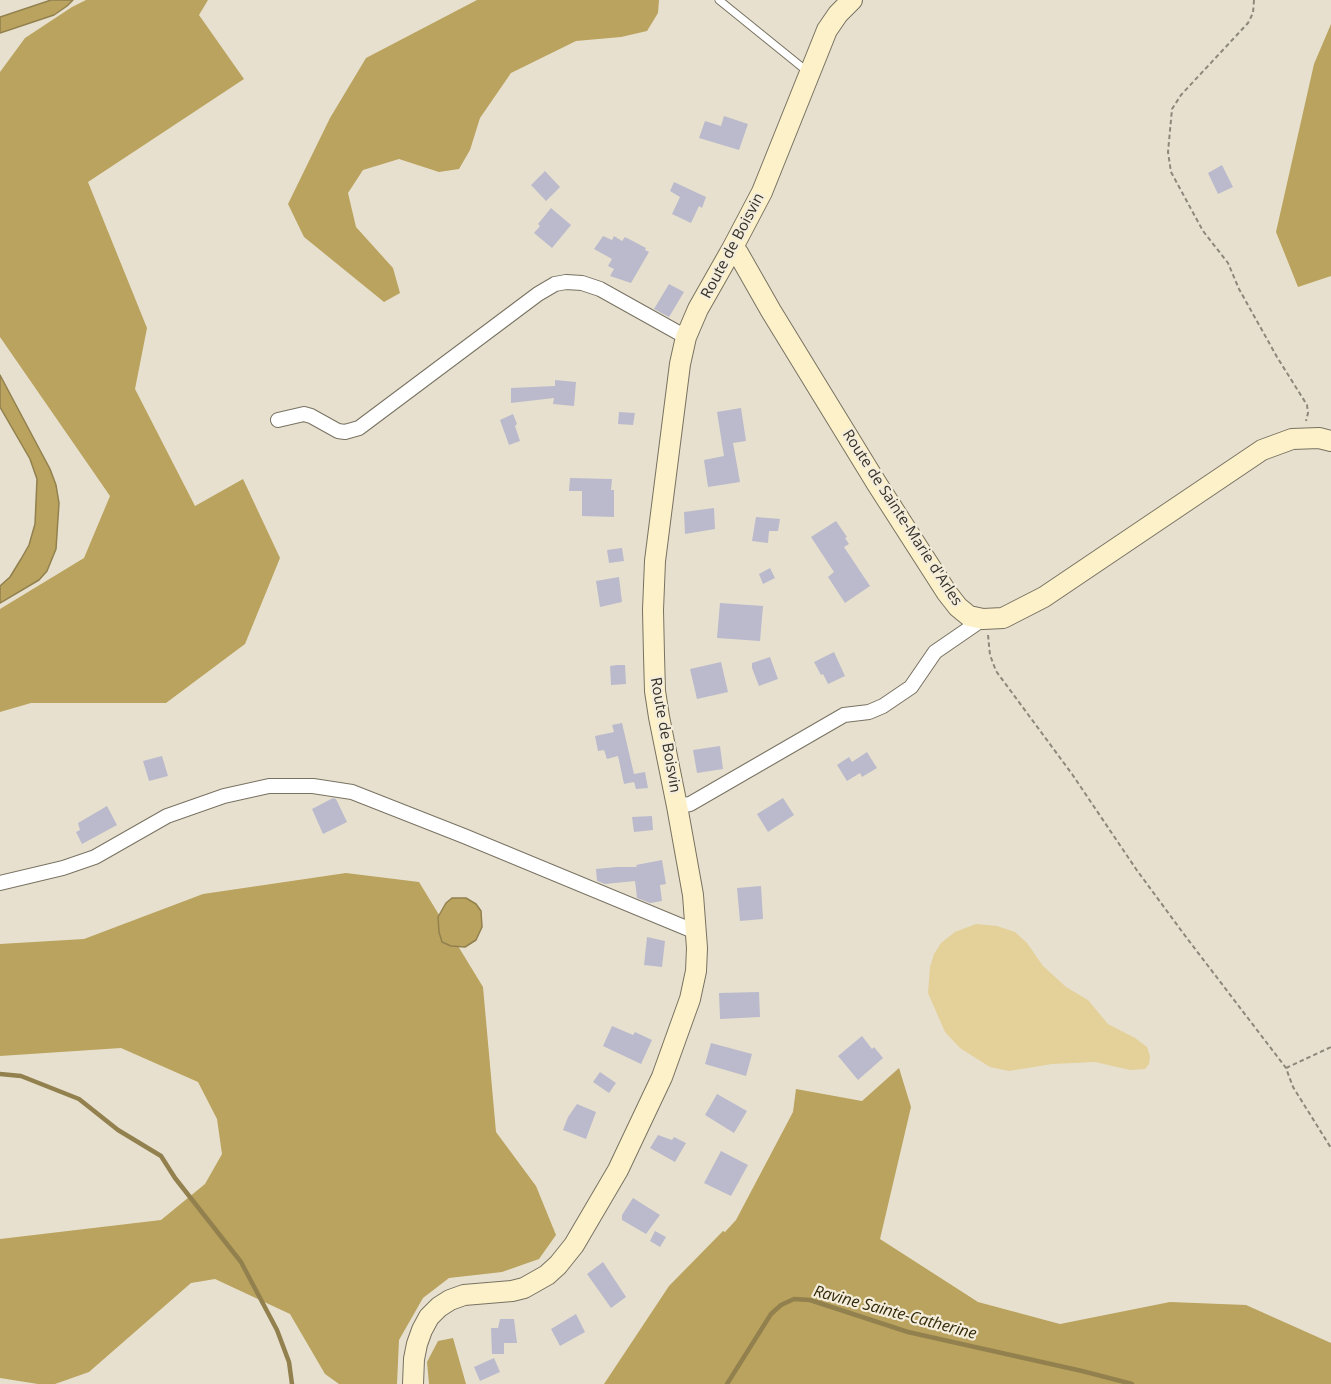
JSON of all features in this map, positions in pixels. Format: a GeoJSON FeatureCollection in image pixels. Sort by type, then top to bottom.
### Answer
{"type":"FeatureCollection","features":[{"type":"Feature","properties":{"kind":"main road","name":"Route de Boisvin"},"geometry":{"type":"LineString","coordinates":[[413,1384],[417,1344],[429,1317],[439,1307],[464,1295],[524,1288],[547,1275],[574,1245],[618,1170],[662,1077],[690,999],[696,971],[697,948],[693,895],[655,691],[653,610],[655,561],[680,364],[686,337],[698,309],[762,192],[827,30],[852,0]]}},
{"type":"Feature","properties":{"kind":"main road","name":"Route de Sainte-Marie d'Arles"},"geometry":{"type":"LineString","coordinates":[[732,249],[738,253],[870,473],[947,593],[969,616],[983,619]]}},
{"type":"Feature","properties":{"kind":"main road"},"geometry":{"type":"LineString","coordinates":[[983,619],[1003,618],[1044,597],[1262,450],[1292,439],[1319,438],[1331,441]]}},
{"type":"Feature","properties":{"kind":"street"},"geometry":{"type":"LineString","coordinates":[[278,420],[304,414],[338,431],[345,432],[359,428],[538,294],[555,284],[582,283],[600,289],[686,337]]}},
{"type":"Feature","properties":{"kind":"street"},"geometry":{"type":"LineString","coordinates":[[677,806],[690,804],[844,715],[869,712],[883,706],[911,687],[934,652],[983,619]]}},
{"type":"Feature","properties":{"kind":"street"},"geometry":{"type":"LineString","coordinates":[[0,883],[63,868],[95,857],[167,816],[224,796],[269,786],[314,786],[352,792],[696,932]]}},
{"type":"Feature","properties":{"kind":"lane"},"geometry":{"type":"LineString","coordinates":[[719,0],[810,74]]}},
{"type":"Feature","properties":{"kind":"path"},"geometry":{"type":"LineString","coordinates":[[1254,0],[1253,13],[1248,23],[1181,95],[1172,109],[1168,152],[1171,172],[1203,231],[1228,263],[1239,289],[1271,348],[1307,405],[1308,412],[1302,438]]}},
{"type":"Feature","properties":{"kind":"path"},"geometry":{"type":"LineString","coordinates":[[983,619],[988,633],[990,655],[996,671],[1072,774],[1136,869],[1286,1068],[1293,1087],[1331,1148]]}},
{"type":"Feature","properties":{"kind":"path"},"geometry":{"type":"LineString","coordinates":[[1286,1068],[1331,1047]]}},
{"type":"Feature","properties":{"kind":"shaded area"},"geometry":{"type":"Polygon","coordinates":[[[51,0],[73,0],[54,15],[0,33],[0,17],[51,0]]]}},
{"type":"Feature","properties":{"kind":"shaded area"},"geometry":{"type":"Polygon","coordinates":[[[86,0],[208,0],[199,15],[244,79],[88,182],[147,328],[135,389],[195,506],[243,479],[280,558],[245,644],[166,703],[31,703],[0,712],[0,609],[84,558],[110,496],[0,337],[0,72],[25,38],[86,0]]]}},
{"type":"Feature","properties":{"kind":"shaded area"},"geometry":{"type":"Polygon","coordinates":[[[477,0],[659,0],[658,13],[647,31],[621,37],[576,41],[511,73],[480,118],[470,150],[459,169],[439,172],[399,159],[363,170],[348,193],[356,227],[393,268],[400,293],[384,302],[304,237],[288,204],[330,118],[366,58],[477,0]]]}},
{"type":"Feature","properties":{"kind":"shaded area"},"geometry":{"type":"Polygon","coordinates":[[[1331,24],[1331,276],[1298,287],[1276,232],[1314,64],[1331,24]]]}},
{"type":"Feature","properties":{"kind":"shaded area"},"geometry":{"type":"Polygon","coordinates":[[[0,375],[50,469],[59,503],[56,549],[47,571],[39,580],[0,603],[0,586],[10,577],[29,545],[35,524],[37,479],[30,459],[0,407],[0,375]]]}},
{"type":"Feature","properties":{"kind":"shaded area"},"geometry":{"type":"Polygon","coordinates":[[[346,873],[419,882],[483,987],[496,1132],[536,1186],[556,1235],[539,1259],[502,1272],[449,1278],[423,1298],[399,1340],[397,1384],[339,1384],[325,1374],[290,1314],[215,1279],[191,1283],[89,1372],[55,1384],[38,1384],[0,1378],[0,1239],[161,1220],[205,1184],[222,1154],[217,1119],[198,1082],[121,1048],[0,1056],[0,944],[84,939],[203,894],[346,873]]]}},
{"type":"Feature","properties":{"kind":"shaded area"},"geometry":{"type":"Polygon","coordinates":[[[452,898],[466,898],[476,904],[481,911],[482,927],[476,940],[465,947],[451,946],[442,942],[439,932],[438,917],[446,903],[452,898]]]}},
{"type":"Feature","properties":{"kind":"shaded area"},"geometry":{"type":"Polygon","coordinates":[[[976,924],[997,926],[1015,932],[1027,943],[1043,966],[1066,987],[1088,1000],[1108,1024],[1147,1047],[1150,1056],[1149,1064],[1145,1069],[1130,1070],[1095,1062],[1052,1064],[1009,1071],[990,1067],[960,1048],[945,1032],[928,993],[930,967],[941,943],[955,932],[976,924]]]}},
{"type":"Feature","properties":{"kind":"shaded area"},"geometry":{"type":"Polygon","coordinates":[[[899,1068],[911,1107],[880,1239],[978,1302],[1060,1324],[1170,1302],[1246,1305],[1331,1343],[1331,1384],[604,1384],[669,1286],[736,1220],[793,1112],[796,1089],[862,1101],[899,1068]]]}},
{"type":"Feature","properties":{"kind":"shaded area"},"geometry":{"type":"Polygon","coordinates":[[[453,1338],[466,1384],[429,1384],[427,1362],[438,1341],[453,1338]]]}},
{"type":"Feature","properties":{"kind":"building"},"geometry":{"type":"Polygon","coordinates":[[[724,116],[748,124],[739,150],[699,138],[705,121],[721,126],[724,116]]]}},
{"type":"Feature","properties":{"kind":"building"},"geometry":{"type":"Polygon","coordinates":[[[1222,165],[1233,187],[1218,194],[1208,173],[1222,165]]]}},
{"type":"Feature","properties":{"kind":"building"},"geometry":{"type":"Polygon","coordinates":[[[545,171],[560,187],[546,201],[531,185],[545,171]]]}},
{"type":"Feature","properties":{"kind":"building"},"geometry":{"type":"Polygon","coordinates":[[[674,182],[706,197],[702,208],[699,206],[691,223],[672,214],[680,197],[670,191],[674,182]]]}},
{"type":"Feature","properties":{"kind":"building"},"geometry":{"type":"Polygon","coordinates":[[[551,208],[571,225],[552,248],[534,233],[551,208]]]}},
{"type":"Feature","properties":{"kind":"building"},"geometry":{"type":"Polygon","coordinates":[[[603,236],[612,240],[614,236],[622,241],[625,237],[646,248],[645,250],[649,252],[631,283],[610,276],[614,269],[608,266],[612,259],[594,249],[603,236]]]}},
{"type":"Feature","properties":{"kind":"building"},"geometry":{"type":"Polygon","coordinates":[[[669,284],[684,292],[669,317],[654,309],[669,284]]]}},
{"type":"Feature","properties":{"kind":"building"},"geometry":{"type":"Polygon","coordinates":[[[555,380],[576,382],[574,406],[553,404],[554,398],[511,403],[511,388],[555,386],[555,380]]]}},
{"type":"Feature","properties":{"kind":"building"},"geometry":{"type":"Polygon","coordinates":[[[741,408],[746,441],[733,443],[740,482],[708,487],[704,460],[724,456],[717,412],[741,408]]]}},
{"type":"Feature","properties":{"kind":"building"},"geometry":{"type":"Polygon","coordinates":[[[619,412],[635,413],[633,425],[618,424],[619,412]]]}},
{"type":"Feature","properties":{"kind":"building"},"geometry":{"type":"Polygon","coordinates":[[[513,414],[520,441],[509,445],[500,420],[513,414]]]}},
{"type":"Feature","properties":{"kind":"building"},"geometry":{"type":"Polygon","coordinates":[[[570,478],[612,479],[614,517],[582,516],[582,491],[569,491],[570,478]]]}},
{"type":"Feature","properties":{"kind":"building"},"geometry":{"type":"Polygon","coordinates":[[[714,508],[715,529],[685,534],[684,512],[714,508]]]}},
{"type":"Feature","properties":{"kind":"building"},"geometry":{"type":"Polygon","coordinates":[[[756,517],[780,519],[778,531],[769,531],[768,543],[752,541],[756,517]]]}},
{"type":"Feature","properties":{"kind":"building"},"geometry":{"type":"Polygon","coordinates":[[[836,521],[847,537],[845,538],[849,544],[844,547],[870,586],[845,603],[828,577],[834,572],[811,537],[836,521]]]}},
{"type":"Feature","properties":{"kind":"building"},"geometry":{"type":"Polygon","coordinates":[[[622,548],[624,561],[609,563],[607,550],[622,548]]]}},
{"type":"Feature","properties":{"kind":"building"},"geometry":{"type":"Polygon","coordinates":[[[770,568],[775,578],[763,584],[759,574],[770,568]]]}},
{"type":"Feature","properties":{"kind":"building"},"geometry":{"type":"Polygon","coordinates":[[[619,577],[622,602],[600,607],[596,581],[619,577]]]}},
{"type":"Feature","properties":{"kind":"building"},"geometry":{"type":"Polygon","coordinates":[[[720,603],[763,606],[760,641],[717,638],[720,603]]]}},
{"type":"Feature","properties":{"kind":"building"},"geometry":{"type":"Polygon","coordinates":[[[834,652],[845,676],[828,684],[814,662],[834,652]]]}},
{"type":"Feature","properties":{"kind":"building"},"geometry":{"type":"Polygon","coordinates":[[[770,657],[778,679],[759,686],[752,663],[770,657]]]}},
{"type":"Feature","properties":{"kind":"building"},"geometry":{"type":"Polygon","coordinates":[[[721,662],[728,692],[697,699],[690,669],[721,662]]]}},
{"type":"Feature","properties":{"kind":"building"},"geometry":{"type":"Polygon","coordinates":[[[625,665],[626,684],[611,685],[610,666],[625,665]]]}},
{"type":"Feature","properties":{"kind":"building"},"geometry":{"type":"Polygon","coordinates":[[[622,723],[634,774],[645,772],[648,788],[636,789],[634,782],[624,784],[618,756],[607,759],[604,750],[598,751],[595,736],[614,732],[612,725],[622,723]]]}},
{"type":"Feature","properties":{"kind":"building"},"geometry":{"type":"Polygon","coordinates":[[[720,746],[723,769],[697,773],[693,750],[720,746]]]}},
{"type":"Feature","properties":{"kind":"building"},"geometry":{"type":"Polygon","coordinates":[[[867,752],[877,768],[862,777],[860,773],[847,781],[837,765],[849,757],[852,762],[867,752]]]}},
{"type":"Feature","properties":{"kind":"building"},"geometry":{"type":"Polygon","coordinates":[[[162,756],[168,776],[149,781],[143,761],[162,756]]]}},
{"type":"Feature","properties":{"kind":"building"},"geometry":{"type":"Polygon","coordinates":[[[333,798],[336,799],[347,822],[323,834],[312,809],[333,798]]]}},
{"type":"Feature","properties":{"kind":"building"},"geometry":{"type":"Polygon","coordinates":[[[783,798],[794,815],[768,832],[757,814],[783,798]]]}},
{"type":"Feature","properties":{"kind":"building"},"geometry":{"type":"Polygon","coordinates":[[[107,806],[117,825],[82,844],[76,832],[80,830],[78,823],[107,806]]]}},
{"type":"Feature","properties":{"kind":"building"},"geometry":{"type":"Polygon","coordinates":[[[652,816],[653,830],[634,832],[632,817],[652,816]]]}},
{"type":"Feature","properties":{"kind":"building"},"geometry":{"type":"Polygon","coordinates":[[[662,860],[666,884],[660,885],[662,901],[650,903],[637,898],[635,881],[605,884],[597,881],[596,869],[637,867],[636,865],[662,860]]]}},
{"type":"Feature","properties":{"kind":"building"},"geometry":{"type":"Polygon","coordinates":[[[761,886],[763,919],[740,921],[737,888],[761,886]]]}},
{"type":"Feature","properties":{"kind":"building"},"geometry":{"type":"Polygon","coordinates":[[[647,937],[665,941],[662,967],[644,965],[647,937]]]}},
{"type":"Feature","properties":{"kind":"building"},"geometry":{"type":"Polygon","coordinates":[[[759,992],[760,1017],[720,1019],[719,993],[759,992]]]}},
{"type":"Feature","properties":{"kind":"building"},"geometry":{"type":"Polygon","coordinates":[[[612,1026],[633,1035],[635,1032],[652,1040],[641,1064],[603,1046],[612,1026]]]}},
{"type":"Feature","properties":{"kind":"building"},"geometry":{"type":"Polygon","coordinates":[[[862,1036],[883,1058],[858,1080],[838,1056],[862,1036]]]}},
{"type":"Feature","properties":{"kind":"building"},"geometry":{"type":"Polygon","coordinates":[[[711,1043],[752,1054],[746,1076],[705,1064],[711,1043]]]}},
{"type":"Feature","properties":{"kind":"building"},"geometry":{"type":"Polygon","coordinates":[[[600,1072],[616,1083],[609,1093],[593,1082],[600,1072]]]}},
{"type":"Feature","properties":{"kind":"building"},"geometry":{"type":"Polygon","coordinates":[[[717,1094],[747,1111],[734,1133],[705,1115],[717,1094]]]}},
{"type":"Feature","properties":{"kind":"building"},"geometry":{"type":"Polygon","coordinates":[[[577,1104],[596,1112],[586,1139],[563,1130],[577,1104]]]}},
{"type":"Feature","properties":{"kind":"building"},"geometry":{"type":"Polygon","coordinates":[[[658,1135],[672,1140],[674,1137],[686,1143],[675,1162],[650,1148],[658,1135]]]}},
{"type":"Feature","properties":{"kind":"building"},"geometry":{"type":"Polygon","coordinates":[[[721,1151],[748,1165],[731,1196],[704,1183],[721,1151]]]}},
{"type":"Feature","properties":{"kind":"building"},"geometry":{"type":"Polygon","coordinates":[[[633,1198],[660,1215],[646,1234],[622,1220],[622,1215],[633,1198]]]}},
{"type":"Feature","properties":{"kind":"building"},"geometry":{"type":"Polygon","coordinates":[[[655,1231],[666,1237],[660,1247],[650,1241],[655,1231]]]}},
{"type":"Feature","properties":{"kind":"building"},"geometry":{"type":"Polygon","coordinates":[[[603,1262],[626,1297],[611,1308],[587,1274],[603,1262]]]}},
{"type":"Feature","properties":{"kind":"building"},"geometry":{"type":"Polygon","coordinates":[[[576,1314],[585,1332],[560,1346],[551,1329],[576,1314]]]}},
{"type":"Feature","properties":{"kind":"building"},"geometry":{"type":"Polygon","coordinates":[[[500,1319],[514,1319],[517,1343],[504,1343],[504,1354],[492,1354],[491,1328],[498,1328],[500,1319]]]}},
{"type":"Feature","properties":{"kind":"building"},"geometry":{"type":"Polygon","coordinates":[[[494,1358],[500,1372],[480,1381],[474,1367],[494,1358]]]}},
{"type":"Feature","properties":{"kind":"waterway","name":"Ravine Sainte-Catherine"},"geometry":{"type":"LineString","coordinates":[[0,1074],[21,1076],[79,1099],[118,1130],[161,1156],[175,1178],[241,1262],[277,1330],[289,1362],[292,1384]]}},
{"type":"Feature","properties":{"kind":"waterway","name":"Ravine Sainte-Catherine"},"geometry":{"type":"LineString","coordinates":[[727,1384],[771,1314],[781,1305],[794,1299],[810,1300],[908,1332],[1132,1384]]}}]}
